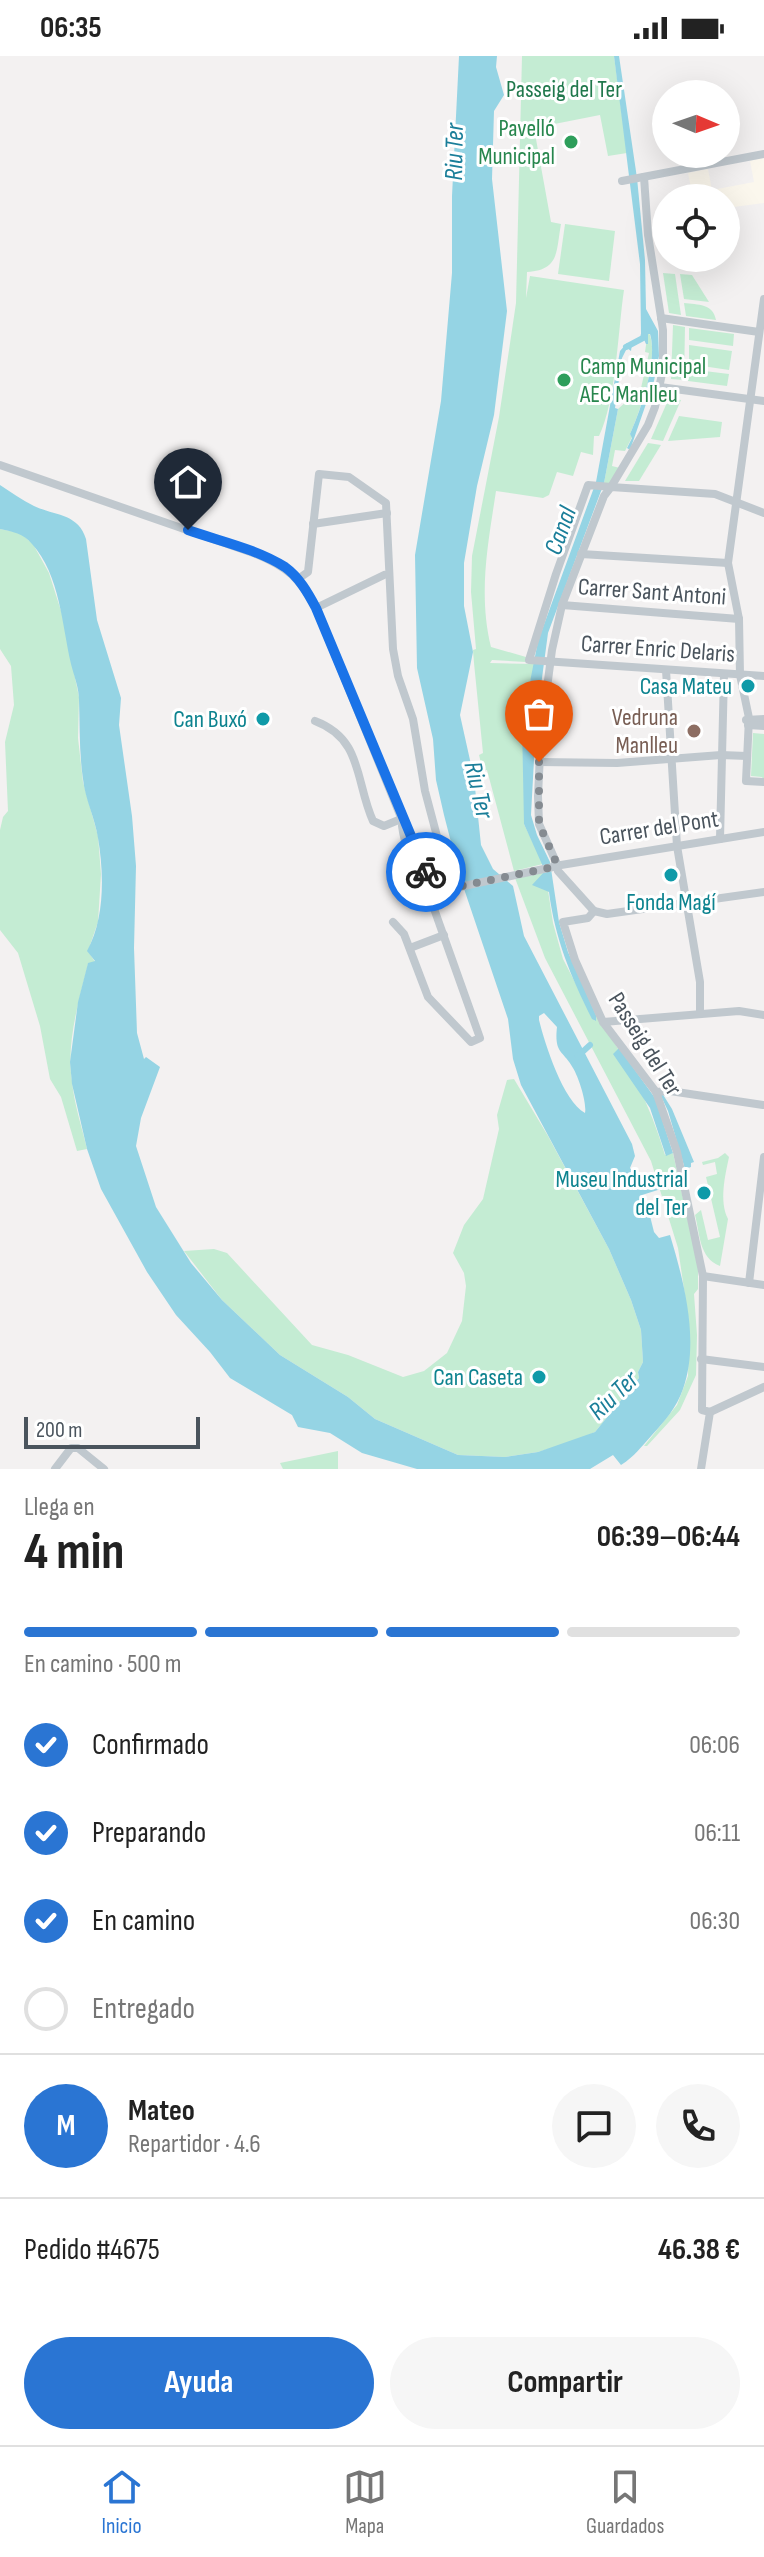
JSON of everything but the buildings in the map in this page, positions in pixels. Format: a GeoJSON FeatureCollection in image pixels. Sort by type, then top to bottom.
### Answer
{"type":"FeatureCollection","features":[{"type":"Feature","properties":{"kind":"street"},"geometry":{"type":"LineString","coordinates":[[622,181],[764,154]]}},
{"type":"Feature","properties":{"kind":"street"},"geometry":{"type":"LineString","coordinates":[[640,177],[661,318],[664,350],[660,387],[648,425],[603,487],[604,496],[543,662],[539,824],[556,866],[594,911],[607,914],[764,892]]}},
{"type":"Feature","properties":{"kind":"street"},"geometry":{"type":"LineString","coordinates":[[748,722],[740,675],[739,619],[728,563],[764,299]]}},
{"type":"Feature","properties":{"kind":"street"},"geometry":{"type":"LineString","coordinates":[[661,318],[759,332]]}},
{"type":"Feature","properties":{"kind":"street"},"geometry":{"type":"LineString","coordinates":[[660,387],[764,401]]}},
{"type":"Feature","properties":{"kind":"street"},"geometry":{"type":"LineString","coordinates":[[0,465],[256,554],[286,568],[298,579],[316,608],[418,856],[480,1038],[471,1042],[428,997],[404,934],[393,922]]}},
{"type":"Feature","properties":{"kind":"street"},"geometry":{"type":"LineString","coordinates":[[298,579],[308,572],[319,474],[349,477],[386,503],[394,657],[413,719],[425,791],[438,840],[435,846],[418,856]]}},
{"type":"Feature","properties":{"kind":"street"},"geometry":{"type":"LineString","coordinates":[[543,662],[529,660],[588,485],[715,494],[764,513]]}},
{"type":"Feature","properties":{"kind":"street"},"geometry":{"type":"LineString","coordinates":[[313,524],[387,513]]}},
{"type":"Feature","properties":{"kind":"street"},"geometry":{"type":"LineString","coordinates":[[581,554],[728,563]]}},
{"type":"Feature","properties":{"kind":"street"},"geometry":{"type":"LineString","coordinates":[[316,608],[384,575]]}},
{"type":"Feature","properties":{"kind":"street","name":"Carrer Sant Antoni"},"geometry":{"type":"LineString","coordinates":[[562,605],[739,619]]}},
{"type":"Feature","properties":{"kind":"street","name":"Carrer Enric Delaris"},"geometry":{"type":"LineString","coordinates":[[543,662],[764,676]]}},
{"type":"Feature","properties":{"kind":"street"},"geometry":{"type":"LineString","coordinates":[[666,670],[677,846],[700,982],[700,1013]]}},
{"type":"Feature","properties":{"kind":"street"},"geometry":{"type":"LineString","coordinates":[[720,839],[724,674]]}},
{"type":"Feature","properties":{"kind":"street"},"geometry":{"type":"LineString","coordinates":[[764,726],[748,722],[746,718],[743,784],[764,785]]}},
{"type":"Feature","properties":{"kind":"street"},"geometry":{"type":"LineString","coordinates":[[748,722],[764,719]]}},
{"type":"Feature","properties":{"kind":"street"},"geometry":{"type":"LineString","coordinates":[[315,721],[339,734],[353,752],[366,806],[373,821],[384,826],[402,819]]}},
{"type":"Feature","properties":{"kind":"street"},"geometry":{"type":"LineString","coordinates":[[539,762],[617,763],[746,756]]}},
{"type":"Feature","properties":{"kind":"street"},"geometry":{"type":"LineString","coordinates":[[402,819],[405,844],[414,868],[429,885]]}},
{"type":"Feature","properties":{"kind":"street","name":"Carrer del Pont"},"geometry":{"type":"LineString","coordinates":[[429,885],[450,889],[556,866],[764,832]]}},
{"type":"Feature","properties":{"kind":"street","name":"Passeig del Ter"},"geometry":{"type":"LineString","coordinates":[[594,911],[588,918],[563,922],[575,960],[603,1022],[656,1092],[677,1152],[703,1276],[702,1410],[710,1412],[701,1469]]}},
{"type":"Feature","properties":{"kind":"street"},"geometry":{"type":"LineString","coordinates":[[410,948],[444,935]]}},
{"type":"Feature","properties":{"kind":"street"},"geometry":{"type":"LineString","coordinates":[[603,1022],[739,1011],[764,1015]]}},
{"type":"Feature","properties":{"kind":"street"},"geometry":{"type":"LineString","coordinates":[[656,1092],[670,1091],[764,1106]]}},
{"type":"Feature","properties":{"kind":"street"},"geometry":{"type":"LineString","coordinates":[[749,1283],[764,1157]]}},
{"type":"Feature","properties":{"kind":"street"},"geometry":{"type":"LineString","coordinates":[[703,1276],[764,1285]]}},
{"type":"Feature","properties":{"kind":"street"},"geometry":{"type":"LineString","coordinates":[[701,1359],[764,1367]]}},
{"type":"Feature","properties":{"kind":"street"},"geometry":{"type":"LineString","coordinates":[[710,1412],[764,1387]]}},
{"type":"Feature","properties":{"kind":"street"},"geometry":{"type":"LineString","coordinates":[[55,1469],[71,1448],[78,1448],[104,1469]]}},
{"type":"Feature","properties":{"kind":"shaded area"},"geometry":{"type":"Polygon","coordinates":[[[764,158],[764,203],[740,206],[740,185],[754,182],[750,161],[764,158]]]}},
{"type":"Feature","properties":{"kind":"shaded area"},"geometry":{"type":"Polygon","coordinates":[[[708,169],[711,184],[690,184],[688,173],[708,169]]]}},
{"type":"Feature","properties":{"kind":"green space"},"geometry":{"type":"Polygon","coordinates":[[[522,56],[614,56],[627,153],[608,156],[600,115],[534,128],[551,222],[561,224],[557,251],[551,263],[527,272],[526,298],[530,276],[624,290],[609,404],[599,436],[594,436],[593,455],[581,452],[573,476],[557,472],[549,495],[543,498],[496,491],[486,569],[487,627],[491,647],[526,657],[526,662],[492,660],[490,663],[535,664],[526,697],[524,824],[543,864],[514,871],[487,770],[483,771],[479,755],[483,753],[471,592],[472,556],[499,417],[516,303],[522,56]]]}},
{"type":"Feature","properties":{"kind":"green space"},"geometry":{"type":"Polygon","coordinates":[[[565,224],[615,231],[609,281],[558,274],[565,224]]]}},
{"type":"Feature","properties":{"kind":"green space"},"geometry":{"type":"Polygon","coordinates":[[[663,273],[675,274],[681,315],[669,313],[663,273]]]}},
{"type":"Feature","properties":{"kind":"green space"},"geometry":{"type":"Polygon","coordinates":[[[680,274],[692,275],[709,302],[684,299],[680,274]]]}},
{"type":"Feature","properties":{"kind":"green space"},"geometry":{"type":"Polygon","coordinates":[[[684,303],[712,310],[716,320],[686,316],[684,303]]]}},
{"type":"Feature","properties":{"kind":"green space"},"geometry":{"type":"Polygon","coordinates":[[[673,325],[685,327],[684,380],[671,379],[673,325]]]}},
{"type":"Feature","properties":{"kind":"green space"},"geometry":{"type":"Polygon","coordinates":[[[689,328],[734,334],[733,346],[689,340],[689,328]]]}},
{"type":"Feature","properties":{"kind":"green space"},"geometry":{"type":"Polygon","coordinates":[[[648,331],[652,353],[644,397],[625,451],[615,450],[612,466],[620,468],[610,484],[604,483],[618,409],[641,388],[649,353],[645,352],[648,331]]]}},
{"type":"Feature","properties":{"kind":"green space"},"geometry":{"type":"Polygon","coordinates":[[[689,345],[732,351],[729,370],[689,364],[689,345]]]}},
{"type":"Feature","properties":{"kind":"green space"},"geometry":{"type":"Polygon","coordinates":[[[688,369],[729,374],[727,386],[688,381],[688,369]]]}},
{"type":"Feature","properties":{"kind":"green space"},"geometry":{"type":"Polygon","coordinates":[[[669,398],[681,400],[663,441],[651,439],[669,398]]]}},
{"type":"Feature","properties":{"kind":"green space"},"geometry":{"type":"Polygon","coordinates":[[[679,416],[722,422],[720,437],[668,441],[679,416]]]}},
{"type":"Feature","properties":{"kind":"green space"},"geometry":{"type":"Polygon","coordinates":[[[648,443],[661,445],[639,481],[625,481],[648,443]]]}},
{"type":"Feature","properties":{"kind":"green space"},"geometry":{"type":"Polygon","coordinates":[[[0,529],[20,533],[33,544],[49,573],[62,614],[79,697],[78,738],[83,782],[98,836],[101,874],[98,922],[88,951],[95,962],[88,964],[74,1022],[71,1051],[73,1090],[87,1149],[77,1151],[61,1097],[50,1079],[40,1026],[18,953],[0,930],[0,830],[8,811],[5,742],[14,705],[11,666],[0,649],[0,529]]]}},
{"type":"Feature","properties":{"kind":"green space"},"geometry":{"type":"Polygon","coordinates":[[[753,733],[764,734],[764,780],[751,776],[753,733]]]}},
{"type":"Feature","properties":{"kind":"green space"},"geometry":{"type":"Polygon","coordinates":[[[545,871],[553,923],[563,959],[595,1021],[596,1015],[636,1082],[665,1155],[673,1153],[698,1267],[698,1289],[694,1294],[696,1375],[680,1410],[647,1446],[644,1446],[677,1405],[688,1376],[689,1323],[678,1248],[651,1161],[545,958],[515,878],[545,871]]]}},
{"type":"Feature","properties":{"kind":"green space"},"geometry":{"type":"Polygon","coordinates":[[[514,1079],[609,1249],[641,1330],[643,1362],[638,1372],[639,1378],[595,1432],[538,1452],[505,1457],[458,1455],[375,1419],[348,1397],[280,1355],[222,1300],[184,1251],[214,1249],[227,1253],[312,1345],[348,1355],[403,1377],[424,1371],[447,1353],[462,1321],[466,1286],[464,1273],[453,1253],[464,1225],[483,1199],[499,1129],[497,1115],[507,1080],[514,1079]]]}},
{"type":"Feature","properties":{"kind":"green space"},"geometry":{"type":"Polygon","coordinates":[[[725,1153],[729,1157],[723,1196],[728,1219],[720,1266],[704,1251],[695,1215],[701,1210],[708,1240],[720,1237],[706,1177],[717,1174],[715,1162],[703,1165],[702,1162],[725,1153]]]}},
{"type":"Feature","properties":{"kind":"green space"},"geometry":{"type":"Polygon","coordinates":[[[338,1451],[338,1469],[283,1469],[280,1463],[338,1451]]]}},
{"type":"Feature","properties":{"kind":"water","name":"Riu Ter"},"geometry":{"type":"Polygon","coordinates":[[[459,56],[497,56],[496,67],[504,95],[494,111],[492,179],[507,311],[494,415],[477,486],[464,563],[464,606],[473,652],[460,715],[474,778],[481,845],[493,869],[513,886],[524,936],[632,1144],[635,1156],[630,1168],[642,1186],[659,1184],[661,1189],[642,1195],[641,1202],[649,1212],[654,1232],[659,1238],[670,1235],[685,1292],[690,1332],[688,1371],[670,1414],[626,1462],[621,1465],[613,1455],[590,1469],[417,1469],[362,1453],[330,1433],[298,1427],[292,1415],[230,1378],[176,1315],[147,1272],[101,1189],[87,1149],[72,1084],[70,1062],[78,1002],[88,963],[95,961],[87,951],[97,925],[102,881],[98,838],[82,769],[78,691],[59,601],[49,570],[29,540],[0,529],[0,485],[34,506],[72,520],[86,539],[97,620],[121,698],[119,725],[136,866],[134,948],[137,1033],[144,1059],[146,1057],[160,1067],[141,1118],[136,1146],[156,1207],[191,1263],[222,1300],[280,1355],[348,1397],[375,1419],[458,1455],[505,1457],[538,1452],[595,1432],[639,1378],[638,1372],[643,1362],[641,1330],[609,1249],[521,1085],[513,1059],[508,1019],[460,877],[444,815],[436,780],[433,739],[417,668],[415,555],[441,401],[452,273],[452,196],[459,56]],[[544,1013],[539,1016],[562,1085],[585,1113],[578,1078],[558,1047],[557,1027],[544,1013]]]}},
{"type":"Feature","properties":{"kind":"water"},"geometry":{"type":"Polygon","coordinates":[[[614,56],[619,56],[637,178],[646,309],[658,331],[659,356],[654,381],[630,450],[627,448],[650,370],[652,344],[650,334],[646,344],[641,333],[640,264],[614,56]]]}},
{"type":"Feature","properties":{"kind":"water"},"geometry":{"type":"Polygon","coordinates":[[[627,343],[632,344],[631,351],[627,348],[622,358],[615,408],[618,409],[604,483],[548,633],[536,723],[531,815],[550,862],[559,922],[568,952],[596,1021],[584,1003],[565,957],[549,892],[532,885],[545,871],[524,824],[522,723],[538,641],[596,482],[620,351],[627,343]]]}},
{"type":"Feature","properties":{"kind":"water"},"geometry":{"type":"Polygon","coordinates":[[[619,1048],[655,1098],[673,1153],[666,1156],[650,1108],[613,1054],[619,1048]]]}},
{"type":"Feature","properties":{"kind":"water"},"geometry":{"type":"Polygon","coordinates":[[[662,1093],[694,1162],[691,1167],[685,1169],[662,1093]]]}},
{"type":"Feature","properties":{"kind":"waterway","name":"Canal"},"geometry":{"type":"LineString","coordinates":[[626,347],[643,338],[644,334]]}},
{"type":"Feature","properties":{"kind":"waterway"},"geometry":{"type":"LineString","coordinates":[[578,1056],[590,1045]]}},
{"type":"Feature","properties":{"kind":"way so far"},"geometry":{"type":"LineString","coordinates":[[426,872],[433,883],[457,887],[553,867],[556,862],[539,824],[539,762]]}},
{"type":"Feature","properties":{"kind":"place","name":"Pavelló Municipal"},"geometry":{"type":"Point","coordinates":[571,142]}},
{"type":"Feature","properties":{"kind":"place","name":"Camp Municipal AEC Manlleu"},"geometry":{"type":"Point","coordinates":[564,380]}},
{"type":"Feature","properties":{"kind":"place","name":"Casa Mateu"},"geometry":{"type":"Point","coordinates":[748,686]}},
{"type":"Feature","properties":{"kind":"place","name":"Can Buxó"},"geometry":{"type":"Point","coordinates":[263,719]}},
{"type":"Feature","properties":{"kind":"place","name":"Vedruna Manlleu"},"geometry":{"type":"Point","coordinates":[694,731]}},
{"type":"Feature","properties":{"kind":"place","name":"Fonda Magí"},"geometry":{"type":"Point","coordinates":[671,875]}},
{"type":"Feature","properties":{"kind":"place","name":"Museu Industrial del Ter"},"geometry":{"type":"Point","coordinates":[704,1193]}},
{"type":"Feature","properties":{"kind":"place","name":"Can Caseta"},"geometry":{"type":"Point","coordinates":[539,1377]}},
{"type":"Feature","properties":{"kind":"route"},"geometry":{"type":"LineString","coordinates":[[188,530],[271,560],[298,579],[316,608],[426,872]]}}]}
